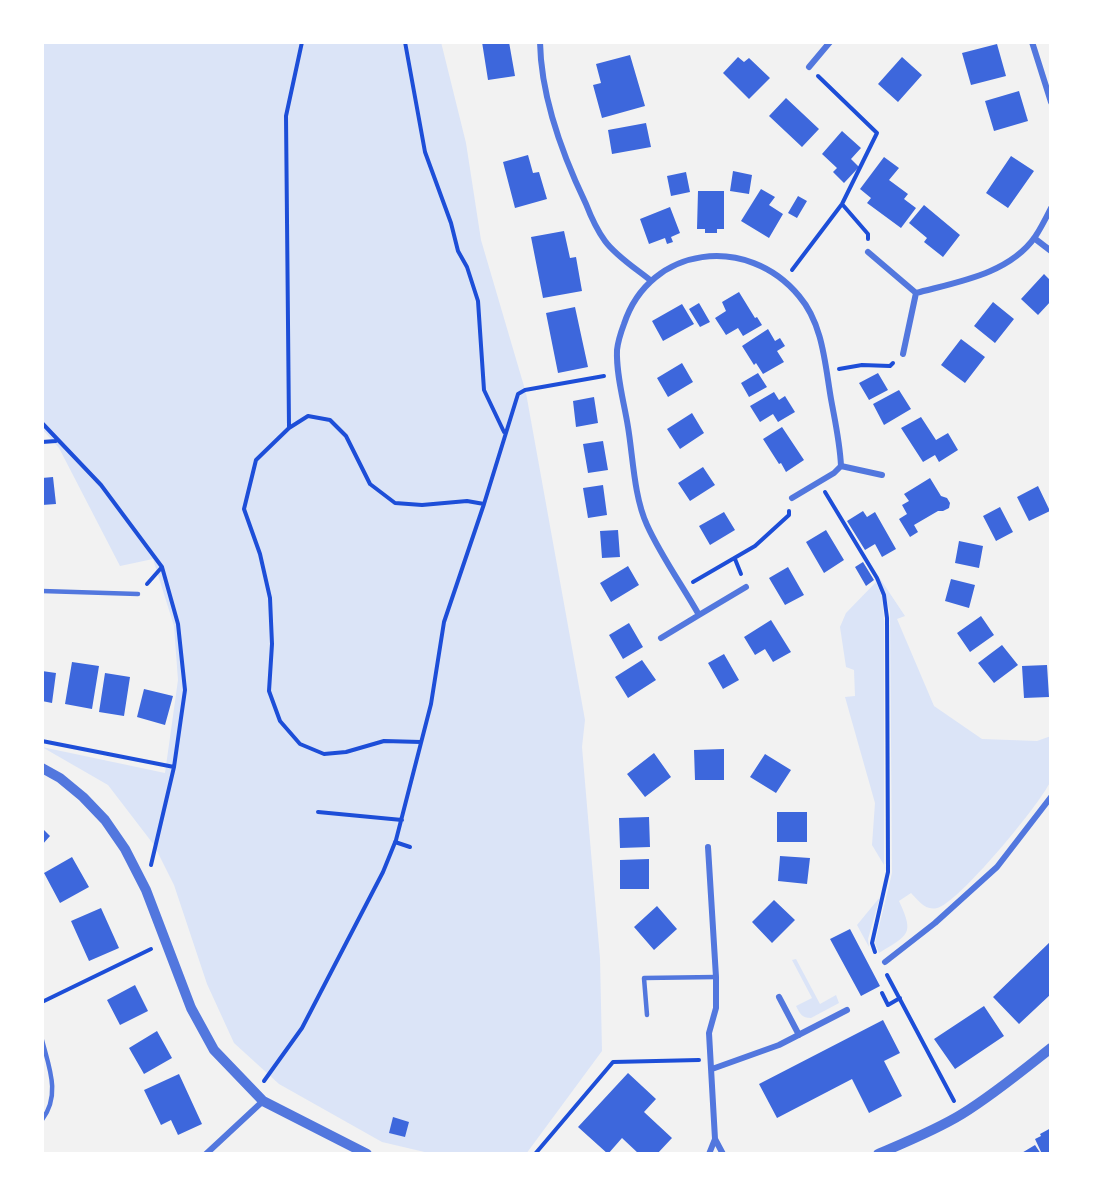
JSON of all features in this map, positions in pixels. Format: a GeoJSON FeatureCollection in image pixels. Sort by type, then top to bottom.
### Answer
{"type":"FeatureCollection","features":[{"type":"Feature","properties":{"kind":"street"},"geometry":{"type":"LineString","coordinates":[[540,42],[542,78],[562,148],[573,177],[604,240],[650,280]]}},
{"type":"Feature","properties":{"kind":"street"},"geometry":{"type":"LineString","coordinates":[[809,68],[830,42]]}},
{"type":"Feature","properties":{"kind":"street"},"geometry":{"type":"LineString","coordinates":[[1032,42],[1051,102]]}},
{"type":"Feature","properties":{"kind":"street"},"geometry":{"type":"LineString","coordinates":[[915,292],[994,270],[1014,258],[1034,238],[1051,208]]}},
{"type":"Feature","properties":{"kind":"street"},"geometry":{"type":"LineString","coordinates":[[1034,238],[1051,250]]}},
{"type":"Feature","properties":{"kind":"street"},"geometry":{"type":"LineString","coordinates":[[868,252],[915,292]]}},
{"type":"Feature","properties":{"kind":"street"},"geometry":{"type":"LineString","coordinates":[[699,615],[653,537],[641,508],[619,374],[617,350],[620,334],[627,314],[650,280],[667,268],[712,256],[734,257],[755,263],[784,280],[800,297],[821,339],[841,466]]}},
{"type":"Feature","properties":{"kind":"street"},"geometry":{"type":"LineString","coordinates":[[903,354],[915,292]]}},
{"type":"Feature","properties":{"kind":"street"},"geometry":{"type":"LineString","coordinates":[[792,498],[841,466],[882,475]]}},
{"type":"Feature","properties":{"kind":"street"},"geometry":{"type":"LineString","coordinates":[[661,638],[746,587]]}},
{"type":"Feature","properties":{"kind":"street"},"geometry":{"type":"LineString","coordinates":[[42,768],[60,778],[83,797],[105,820],[125,849],[146,890],[191,1008],[214,1050],[259,1097],[367,1154]]}},
{"type":"Feature","properties":{"kind":"street"},"geometry":{"type":"LineString","coordinates":[[885,962],[935,922],[997,867],[1051,797]]}},
{"type":"Feature","properties":{"kind":"street"},"geometry":{"type":"LineString","coordinates":[[708,847],[716,977],[716,1008],[709,1033],[714,1139],[709,1154]]}},
{"type":"Feature","properties":{"kind":"street"},"geometry":{"type":"LineString","coordinates":[[779,997],[799,1035]]}},
{"type":"Feature","properties":{"kind":"street"},"geometry":{"type":"LineString","coordinates":[[712,1069],[780,1045],[847,1011]]}},
{"type":"Feature","properties":{"kind":"street"},"geometry":{"type":"LineString","coordinates":[[878,1154],[961,1115],[1012,1080],[1051,1048]]}},
{"type":"Feature","properties":{"kind":"street"},"geometry":{"type":"LineString","coordinates":[[206,1154],[259,1097]]}},
{"type":"Feature","properties":{"kind":"street"},"geometry":{"type":"LineString","coordinates":[[714,1139],[723,1154]]}},
{"type":"Feature","properties":{"kind":"lane"},"geometry":{"type":"LineString","coordinates":[[42,591],[138,594]]}},
{"type":"Feature","properties":{"kind":"lane"},"geometry":{"type":"LineString","coordinates":[[647,1015],[644,978],[716,977]]}},
{"type":"Feature","properties":{"kind":"lane"},"geometry":{"type":"LineString","coordinates":[[42,1040],[54,1092],[42,1120]]}},
{"type":"Feature","properties":{"kind":"path"},"geometry":{"type":"LineString","coordinates":[[289,428],[286,116],[302,42]]}},
{"type":"Feature","properties":{"kind":"path"},"geometry":{"type":"LineString","coordinates":[[405,42],[425,152],[451,223],[458,251],[467,267],[478,301],[484,390],[505,433]]}},
{"type":"Feature","properties":{"kind":"path"},"geometry":{"type":"LineString","coordinates":[[784,280],[842,204],[877,133],[809,68]]}},
{"type":"Feature","properties":{"kind":"path"},"geometry":{"type":"LineString","coordinates":[[842,204],[868,234],[868,252]]}},
{"type":"Feature","properties":{"kind":"path"},"geometry":{"type":"LineString","coordinates":[[826,372],[862,366],[890,366],[903,354]]}},
{"type":"Feature","properties":{"kind":"path"},"geometry":{"type":"LineString","coordinates":[[259,1097],[302,1028],[368,902],[395,842],[431,704],[444,621],[518,394],[525,390],[619,374]]}},
{"type":"Feature","properties":{"kind":"path"},"geometry":{"type":"LineString","coordinates":[[422,742],[384,741],[346,752],[324,754],[300,744],[280,721],[269,691],[272,644],[270,598],[260,554],[244,509],[256,460],[289,428],[309,416],[330,420],[346,436],[370,484],[395,503],[422,505],[467,501],[484,504]]}},
{"type":"Feature","properties":{"kind":"path"},"geometry":{"type":"LineString","coordinates":[[42,423],[101,485],[162,567],[178,624],[185,690],[174,767],[146,890]]}},
{"type":"Feature","properties":{"kind":"path"},"geometry":{"type":"LineString","coordinates":[[42,442],[57,441]]}},
{"type":"Feature","properties":{"kind":"path"},"geometry":{"type":"LineString","coordinates":[[819,482],[878,578],[884,595],[887,618],[888,872],[872,943],[877,957]]}},
{"type":"Feature","properties":{"kind":"path"},"geometry":{"type":"LineString","coordinates":[[684,588],[755,546],[789,515],[792,498]]}},
{"type":"Feature","properties":{"kind":"path"},"geometry":{"type":"LineString","coordinates":[[138,594],[162,567]]}},
{"type":"Feature","properties":{"kind":"path"},"geometry":{"type":"LineString","coordinates":[[42,741],[174,767]]}},
{"type":"Feature","properties":{"kind":"path"},"geometry":{"type":"LineString","coordinates":[[318,812],[402,820]]}},
{"type":"Feature","properties":{"kind":"path"},"geometry":{"type":"LineString","coordinates":[[395,842],[410,847]]}},
{"type":"Feature","properties":{"kind":"path"},"geometry":{"type":"LineString","coordinates":[[42,1002],[165,942]]}},
{"type":"Feature","properties":{"kind":"path"},"geometry":{"type":"LineString","coordinates":[[886,972],[961,1115]]}},
{"type":"Feature","properties":{"kind":"path"},"geometry":{"type":"LineString","coordinates":[[882,993],[888,1005],[900,998]]}},
{"type":"Feature","properties":{"kind":"path"},"geometry":{"type":"LineString","coordinates":[[535,1154],[612,1062],[696,1060]]}},
{"type":"Feature","properties":{"kind":"shaded area"},"geometry":{"type":"Polygon","coordinates":[[[42,42],[441,42],[466,143],[481,240],[526,393],[585,720],[582,747],[600,958],[602,1051],[526,1154],[433,1154],[382,1142],[279,1084],[234,1043],[207,984],[174,885],[154,845],[108,785],[42,747],[165,773],[178,680],[174,626],[153,559],[120,566],[59,448],[42,429],[42,42]]]}},
{"type":"Feature","properties":{"kind":"shaded area"},"geometry":{"type":"Polygon","coordinates":[[[879,577],[905,616],[897,619],[934,706],[982,739],[1037,741],[1051,736],[1052,766],[1050,782],[1031,810],[998,852],[962,890],[947,903],[933,909],[919,902],[911,893],[899,901],[907,921],[906,933],[897,942],[879,953],[875,943],[892,873],[890,612],[879,577]]]}},
{"type":"Feature","properties":{"kind":"shaded area"},"geometry":{"type":"Polygon","coordinates":[[[876,582],[882,596],[884,620],[884,865],[872,845],[875,803],[845,697],[855,696],[854,670],[846,667],[840,627],[846,613],[876,582]]]}},
{"type":"Feature","properties":{"kind":"shaded area"},"geometry":{"type":"Polygon","coordinates":[[[880,897],[868,939],[869,947],[857,925],[880,897]]]}},
{"type":"Feature","properties":{"kind":"shaded area"},"geometry":{"type":"Polygon","coordinates":[[[796,959],[820,1004],[836,995],[839,1003],[811,1018],[802,1015],[796,1006],[812,998],[792,960],[796,959]]]}},
{"type":"Feature","properties":{"kind":"building"},"geometry":{"type":"Polygon","coordinates":[[[482,42],[509,42],[515,76],[488,80],[482,42]]]}},
{"type":"Feature","properties":{"kind":"building"},"geometry":{"type":"Polygon","coordinates":[[[997,44],[1006,76],[971,85],[962,53],[997,44]]]}},
{"type":"Feature","properties":{"kind":"building"},"geometry":{"type":"Polygon","coordinates":[[[630,55],[645,106],[602,118],[593,85],[601,83],[596,64],[630,55]]]}},
{"type":"Feature","properties":{"kind":"building"},"geometry":{"type":"Polygon","coordinates":[[[738,57],[744,62],[749,58],[770,78],[749,99],[723,73],[738,57]]]}},
{"type":"Feature","properties":{"kind":"building"},"geometry":{"type":"Polygon","coordinates":[[[902,57],[922,75],[898,102],[878,84],[902,57]]]}},
{"type":"Feature","properties":{"kind":"building"},"geometry":{"type":"Polygon","coordinates":[[[1019,91],[1028,121],[994,131],[985,101],[1019,91]]]}},
{"type":"Feature","properties":{"kind":"building"},"geometry":{"type":"Polygon","coordinates":[[[786,98],[819,129],[802,147],[769,116],[786,98]]]}},
{"type":"Feature","properties":{"kind":"building"},"geometry":{"type":"Polygon","coordinates":[[[646,123],[651,147],[612,154],[608,130],[646,123]]]}},
{"type":"Feature","properties":{"kind":"building"},"geometry":{"type":"Polygon","coordinates":[[[842,131],[861,148],[851,159],[859,167],[844,183],[833,172],[837,168],[822,154],[842,131]]]}},
{"type":"Feature","properties":{"kind":"building"},"geometry":{"type":"Polygon","coordinates":[[[528,155],[533,173],[539,172],[547,199],[515,208],[503,162],[528,155]]]}},
{"type":"Feature","properties":{"kind":"building"},"geometry":{"type":"Polygon","coordinates":[[[1011,156],[1034,171],[1008,208],[986,193],[1011,156]]]}},
{"type":"Feature","properties":{"kind":"building"},"geometry":{"type":"Polygon","coordinates":[[[884,157],[899,168],[889,180],[908,194],[904,199],[916,208],[901,228],[867,203],[871,198],[860,189],[884,157]]]}},
{"type":"Feature","properties":{"kind":"building"},"geometry":{"type":"Polygon","coordinates":[[[733,171],[752,175],[749,194],[730,191],[733,171]]]}},
{"type":"Feature","properties":{"kind":"building"},"geometry":{"type":"Polygon","coordinates":[[[686,172],[690,192],[671,196],[667,176],[686,172]]]}},
{"type":"Feature","properties":{"kind":"building"},"geometry":{"type":"Polygon","coordinates":[[[761,189],[775,197],[769,205],[783,214],[769,238],[741,221],[761,189]]]}},
{"type":"Feature","properties":{"kind":"building"},"geometry":{"type":"Polygon","coordinates":[[[698,191],[724,191],[724,229],[717,229],[717,233],[705,233],[705,229],[697,229],[698,191]]]}},
{"type":"Feature","properties":{"kind":"building"},"geometry":{"type":"Polygon","coordinates":[[[798,196],[807,201],[797,218],[788,213],[798,196]]]}},
{"type":"Feature","properties":{"kind":"building"},"geometry":{"type":"Polygon","coordinates":[[[924,205],[960,235],[943,257],[924,242],[927,238],[909,223],[924,205]]]}},
{"type":"Feature","properties":{"kind":"building"},"geometry":{"type":"Polygon","coordinates":[[[670,207],[680,233],[671,237],[673,242],[667,244],[665,238],[649,244],[640,219],[670,207]]]}},
{"type":"Feature","properties":{"kind":"building"},"geometry":{"type":"Polygon","coordinates":[[[564,231],[570,258],[576,257],[582,291],[543,298],[531,237],[564,231]]]}},
{"type":"Feature","properties":{"kind":"building"},"geometry":{"type":"Polygon","coordinates":[[[1044,274],[1051,281],[1051,301],[1038,315],[1021,299],[1044,274]]]}},
{"type":"Feature","properties":{"kind":"building"},"geometry":{"type":"Polygon","coordinates":[[[739,292],[762,325],[743,336],[738,328],[726,335],[715,318],[726,311],[722,302],[739,292]]]}},
{"type":"Feature","properties":{"kind":"building"},"geometry":{"type":"Polygon","coordinates":[[[993,302],[1014,319],[995,343],[974,326],[993,302]]]}},
{"type":"Feature","properties":{"kind":"building"},"geometry":{"type":"Polygon","coordinates":[[[699,303],[710,322],[700,327],[689,309],[699,303]]]}},
{"type":"Feature","properties":{"kind":"building"},"geometry":{"type":"Polygon","coordinates":[[[682,304],[694,324],[663,341],[652,321],[682,304]]]}},
{"type":"Feature","properties":{"kind":"building"},"geometry":{"type":"Polygon","coordinates":[[[575,307],[588,367],[558,373],[546,313],[575,307]]]}},
{"type":"Feature","properties":{"kind":"building"},"geometry":{"type":"Polygon","coordinates":[[[768,329],[775,341],[780,338],[785,346],[777,351],[784,362],[763,374],[756,363],[754,365],[742,346],[768,329]]]}},
{"type":"Feature","properties":{"kind":"building"},"geometry":{"type":"Polygon","coordinates":[[[961,339],[985,357],[965,383],[941,365],[961,339]]]}},
{"type":"Feature","properties":{"kind":"building"},"geometry":{"type":"Polygon","coordinates":[[[682,363],[693,382],[668,397],[657,378],[682,363]]]}},
{"type":"Feature","properties":{"kind":"building"},"geometry":{"type":"Polygon","coordinates":[[[758,373],[767,387],[749,397],[741,383],[758,373]]]}},
{"type":"Feature","properties":{"kind":"building"},"geometry":{"type":"Polygon","coordinates":[[[878,373],[888,390],[869,400],[859,383],[878,373]]]}},
{"type":"Feature","properties":{"kind":"building"},"geometry":{"type":"Polygon","coordinates":[[[899,390],[911,409],[884,425],[873,404],[899,390]]]}},
{"type":"Feature","properties":{"kind":"building"},"geometry":{"type":"Polygon","coordinates":[[[774,392],[779,400],[785,396],[795,412],[778,422],[773,414],[760,422],[750,406],[774,392]]]}},
{"type":"Feature","properties":{"kind":"building"},"geometry":{"type":"Polygon","coordinates":[[[594,397],[598,423],[576,427],[573,401],[594,397]]]}},
{"type":"Feature","properties":{"kind":"building"},"geometry":{"type":"Polygon","coordinates":[[[692,413],[704,433],[680,449],[667,429],[692,413]]]}},
{"type":"Feature","properties":{"kind":"building"},"geometry":{"type":"Polygon","coordinates":[[[921,417],[936,440],[948,433],[958,450],[939,462],[935,455],[923,462],[901,428],[921,417]]]}},
{"type":"Feature","properties":{"kind":"building"},"geometry":{"type":"Polygon","coordinates":[[[782,427],[804,460],[786,472],[763,439],[782,427]]]}},
{"type":"Feature","properties":{"kind":"building"},"geometry":{"type":"Polygon","coordinates":[[[603,441],[608,470],[588,473],[583,444],[603,441]]]}},
{"type":"Feature","properties":{"kind":"building"},"geometry":{"type":"Polygon","coordinates":[[[703,467],[715,485],[690,501],[678,483],[703,467]]]}},
{"type":"Feature","properties":{"kind":"building"},"geometry":{"type":"Polygon","coordinates":[[[53,477],[56,504],[42,505],[42,478],[53,477]]]}},
{"type":"Feature","properties":{"kind":"building"},"geometry":{"type":"Polygon","coordinates":[[[930,478],[941,496],[947,498],[950,503],[949,508],[938,511],[914,525],[918,532],[910,537],[899,519],[907,514],[902,505],[909,501],[904,494],[930,478]]]}},
{"type":"Feature","properties":{"kind":"building"},"geometry":{"type":"Polygon","coordinates":[[[603,485],[607,515],[588,518],[583,488],[603,485]]]}},
{"type":"Feature","properties":{"kind":"building"},"geometry":{"type":"Polygon","coordinates":[[[1038,486],[1050,511],[1029,521],[1017,497],[1038,486]]]}},
{"type":"Feature","properties":{"kind":"building"},"geometry":{"type":"Polygon","coordinates":[[[1000,507],[1013,532],[996,541],[983,516],[1000,507]]]}},
{"type":"Feature","properties":{"kind":"building"},"geometry":{"type":"Polygon","coordinates":[[[863,511],[867,517],[875,512],[896,549],[882,557],[875,544],[865,550],[847,521],[863,511]]]}},
{"type":"Feature","properties":{"kind":"building"},"geometry":{"type":"Polygon","coordinates":[[[724,512],[735,530],[710,545],[699,526],[724,512]]]}},
{"type":"Feature","properties":{"kind":"building"},"geometry":{"type":"Polygon","coordinates":[[[618,530],[620,557],[602,558],[600,531],[618,530]]]}},
{"type":"Feature","properties":{"kind":"building"},"geometry":{"type":"Polygon","coordinates":[[[826,530],[844,560],[824,573],[806,542],[826,530]]]}},
{"type":"Feature","properties":{"kind":"building"},"geometry":{"type":"Polygon","coordinates":[[[959,541],[983,546],[979,568],[955,563],[959,541]]]}},
{"type":"Feature","properties":{"kind":"building"},"geometry":{"type":"Polygon","coordinates":[[[863,562],[874,580],[866,586],[855,567],[863,562]]]}},
{"type":"Feature","properties":{"kind":"building"},"geometry":{"type":"Polygon","coordinates":[[[628,566],[639,585],[611,602],[600,583],[628,566]]]}},
{"type":"Feature","properties":{"kind":"building"},"geometry":{"type":"Polygon","coordinates":[[[788,567],[804,595],[785,605],[769,578],[788,567]]]}},
{"type":"Feature","properties":{"kind":"building"},"geometry":{"type":"Polygon","coordinates":[[[951,579],[975,585],[969,608],[945,601],[951,579]]]}},
{"type":"Feature","properties":{"kind":"building"},"geometry":{"type":"Polygon","coordinates":[[[981,616],[994,635],[970,652],[957,633],[981,616]]]}},
{"type":"Feature","properties":{"kind":"building"},"geometry":{"type":"Polygon","coordinates":[[[771,620],[791,652],[773,662],[765,649],[755,655],[744,637],[771,620]]]}},
{"type":"Feature","properties":{"kind":"building"},"geometry":{"type":"Polygon","coordinates":[[[629,623],[643,647],[623,659],[609,635],[629,623]]]}},
{"type":"Feature","properties":{"kind":"building"},"geometry":{"type":"Polygon","coordinates":[[[1002,645],[1018,665],[994,683],[978,663],[1002,645]]]}},
{"type":"Feature","properties":{"kind":"building"},"geometry":{"type":"Polygon","coordinates":[[[724,654],[739,680],[723,689],[708,663],[724,654]]]}},
{"type":"Feature","properties":{"kind":"building"},"geometry":{"type":"Polygon","coordinates":[[[642,660],[656,680],[628,698],[615,677],[642,660]]]}},
{"type":"Feature","properties":{"kind":"building"},"geometry":{"type":"Polygon","coordinates":[[[72,662],[99,666],[92,709],[65,704],[72,662]]]}},
{"type":"Feature","properties":{"kind":"building"},"geometry":{"type":"Polygon","coordinates":[[[1047,665],[1049,697],[1024,698],[1022,666],[1047,665]]]}},
{"type":"Feature","properties":{"kind":"building"},"geometry":{"type":"Polygon","coordinates":[[[42,671],[56,673],[52,703],[42,701],[42,671]]]}},
{"type":"Feature","properties":{"kind":"building"},"geometry":{"type":"Polygon","coordinates":[[[105,673],[130,677],[124,716],[99,712],[105,673]]]}},
{"type":"Feature","properties":{"kind":"building"},"geometry":{"type":"Polygon","coordinates":[[[144,689],[173,696],[165,725],[137,717],[144,689]]]}},
{"type":"Feature","properties":{"kind":"building"},"geometry":{"type":"Polygon","coordinates":[[[724,749],[724,780],[695,780],[694,750],[724,749]]]}},
{"type":"Feature","properties":{"kind":"building"},"geometry":{"type":"Polygon","coordinates":[[[654,753],[671,777],[645,797],[627,774],[654,753]]]}},
{"type":"Feature","properties":{"kind":"building"},"geometry":{"type":"Polygon","coordinates":[[[765,754],[791,770],[776,793],[750,777],[765,754]]]}},
{"type":"Feature","properties":{"kind":"building"},"geometry":{"type":"Polygon","coordinates":[[[777,812],[807,812],[807,842],[777,842],[777,812]]]}},
{"type":"Feature","properties":{"kind":"building"},"geometry":{"type":"Polygon","coordinates":[[[649,817],[650,847],[620,848],[619,818],[649,817]]]}},
{"type":"Feature","properties":{"kind":"building"},"geometry":{"type":"Polygon","coordinates":[[[42,828],[50,836],[42,845],[42,828]]]}},
{"type":"Feature","properties":{"kind":"building"},"geometry":{"type":"Polygon","coordinates":[[[780,856],[810,858],[807,884],[778,881],[780,856]]]}},
{"type":"Feature","properties":{"kind":"building"},"geometry":{"type":"Polygon","coordinates":[[[72,857],[89,887],[60,903],[44,873],[72,857]]]}},
{"type":"Feature","properties":{"kind":"building"},"geometry":{"type":"Polygon","coordinates":[[[649,859],[649,889],[620,889],[620,860],[649,859]]]}},
{"type":"Feature","properties":{"kind":"building"},"geometry":{"type":"Polygon","coordinates":[[[774,900],[795,920],[772,943],[752,922],[774,900]]]}},
{"type":"Feature","properties":{"kind":"building"},"geometry":{"type":"Polygon","coordinates":[[[657,906],[677,929],[654,950],[634,927],[657,906]]]}},
{"type":"Feature","properties":{"kind":"building"},"geometry":{"type":"Polygon","coordinates":[[[101,908],[119,948],[89,961],[71,921],[101,908]]]}},
{"type":"Feature","properties":{"kind":"building"},"geometry":{"type":"Polygon","coordinates":[[[850,929],[880,986],[861,996],[830,939],[850,929]]]}},
{"type":"Feature","properties":{"kind":"building"},"geometry":{"type":"Polygon","coordinates":[[[1051,941],[1051,994],[1019,1024],[993,997],[1051,941]]]}},
{"type":"Feature","properties":{"kind":"building"},"geometry":{"type":"Polygon","coordinates":[[[135,985],[148,1011],[120,1025],[107,1000],[135,985]]]}},
{"type":"Feature","properties":{"kind":"building"},"geometry":{"type":"Polygon","coordinates":[[[984,1006],[1004,1036],[955,1069],[934,1039],[984,1006]]]}},
{"type":"Feature","properties":{"kind":"building"},"geometry":{"type":"Polygon","coordinates":[[[883,1020],[900,1053],[884,1061],[902,1096],[869,1113],[852,1079],[777,1118],[759,1084],[883,1020]]]}},
{"type":"Feature","properties":{"kind":"building"},"geometry":{"type":"Polygon","coordinates":[[[157,1031],[172,1058],[144,1074],[129,1048],[157,1031]]]}},
{"type":"Feature","properties":{"kind":"building"},"geometry":{"type":"Polygon","coordinates":[[[628,1073],[656,1099],[644,1112],[672,1138],[657,1154],[639,1154],[622,1138],[608,1154],[578,1127],[628,1073]]]}},
{"type":"Feature","properties":{"kind":"building"},"geometry":{"type":"Polygon","coordinates":[[[179,1074],[202,1124],[178,1135],[171,1120],[161,1125],[144,1090],[179,1074]]]}},
{"type":"Feature","properties":{"kind":"building"},"geometry":{"type":"Polygon","coordinates":[[[393,1117],[409,1122],[405,1137],[389,1133],[393,1117]]]}},
{"type":"Feature","properties":{"kind":"building"},"geometry":{"type":"Polygon","coordinates":[[[1051,1128],[1051,1154],[1042,1154],[1035,1139],[1051,1128]]]}},
{"type":"Feature","properties":{"kind":"building"},"geometry":{"type":"Polygon","coordinates":[[[1035,1145],[1041,1154],[1020,1154],[1035,1145]]]}}]}
